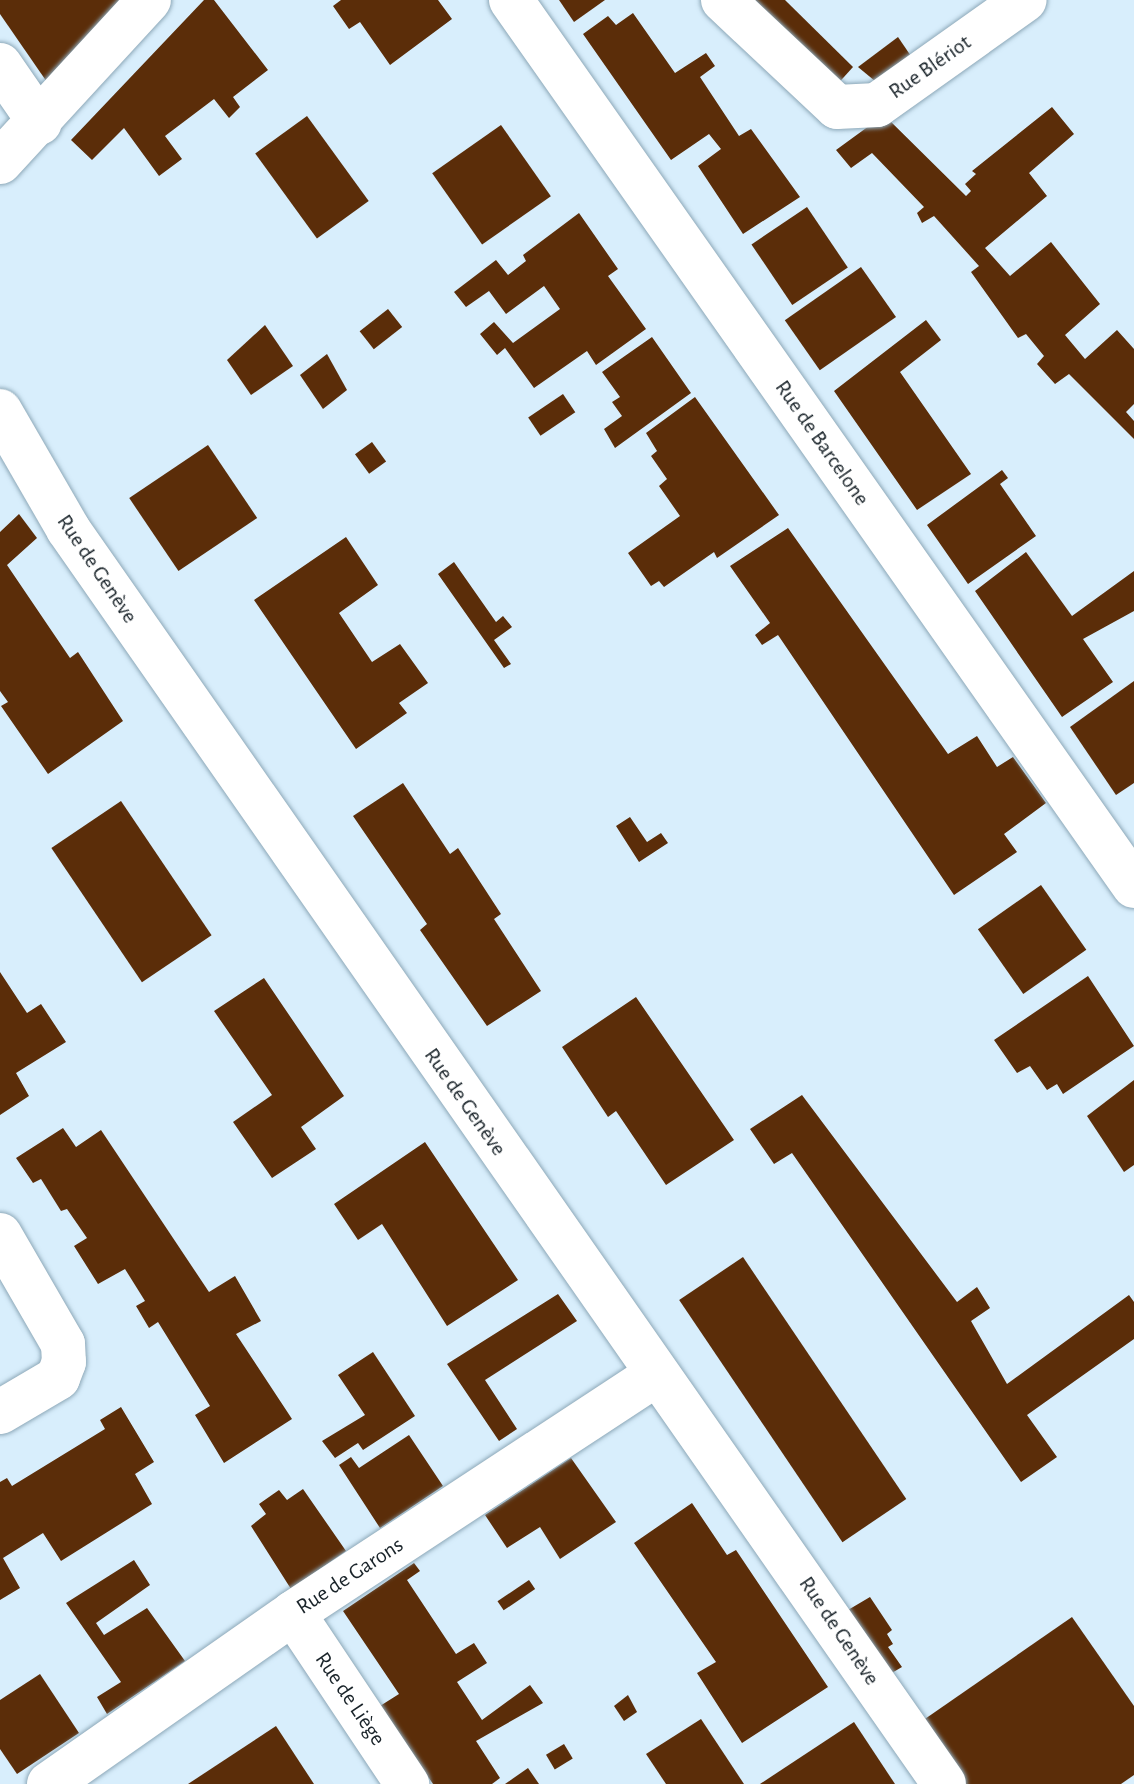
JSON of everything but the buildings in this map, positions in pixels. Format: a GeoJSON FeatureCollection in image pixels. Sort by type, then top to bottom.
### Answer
{"type":"FeatureCollection","features":[{"type":"Feature","properties":{"kind":"street"},"geometry":{"type":"LineString","coordinates":[[0,162],[40,123],[149,0]]}},
{"type":"Feature","properties":{"kind":"street","name":"Rue de Barcelone"},"geometry":{"type":"LineString","coordinates":[[511,0],[1134,886]]}},
{"type":"Feature","properties":{"kind":"street","name":"Rue Blériot"},"geometry":{"type":"LineString","coordinates":[[723,0],[837,107],[877,105],[1025,0]]}},
{"type":"Feature","properties":{"kind":"street"},"geometry":{"type":"LineString","coordinates":[[0,65],[40,123]]}},
{"type":"Feature","properties":{"kind":"street","name":"Rue de Genève"},"geometry":{"type":"LineString","coordinates":[[0,411],[68,529],[655,1375],[687,1410],[944,1784]]}},
{"type":"Feature","properties":{"kind":"street"},"geometry":{"type":"LineString","coordinates":[[0,1235],[63,1344],[64,1362],[58,1378],[0,1412]]}},
{"type":"Feature","properties":{"kind":"street","name":"Rue de Garons"},"geometry":{"type":"LineString","coordinates":[[49,1784],[293,1613],[655,1375]]}},
{"type":"Feature","properties":{"kind":"street","name":"Rue de Liège"},"geometry":{"type":"LineString","coordinates":[[293,1613],[407,1784]]}}]}
